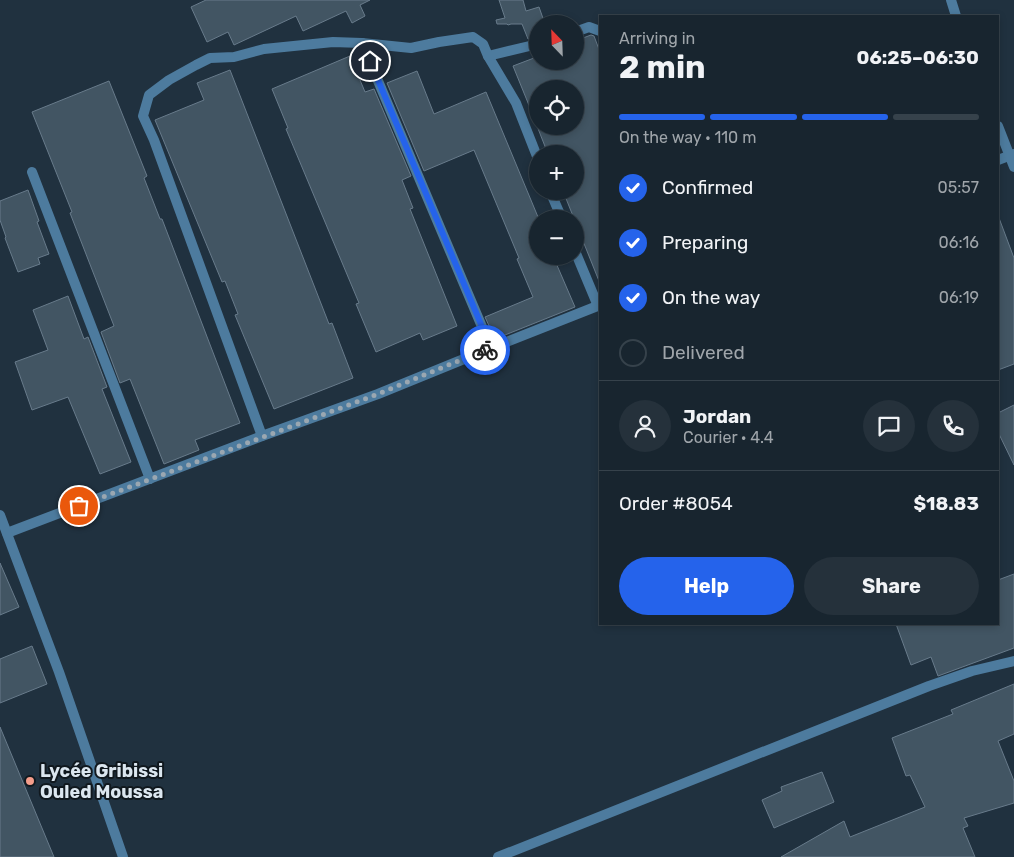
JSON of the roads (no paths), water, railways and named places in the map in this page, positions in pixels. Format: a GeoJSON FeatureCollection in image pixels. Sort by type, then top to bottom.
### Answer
{"type":"FeatureCollection","features":[{"type":"Feature","properties":{"kind":"street"},"geometry":{"type":"LineString","coordinates":[[951,0],[956,15]]}},
{"type":"Feature","properties":{"kind":"street"},"geometry":{"type":"LineString","coordinates":[[584,29],[589,27],[599,31]]}},
{"type":"Feature","properties":{"kind":"street"},"geometry":{"type":"LineString","coordinates":[[262,436],[154,140],[143,116],[149,95],[169,80],[210,58],[234,57],[264,49],[333,42],[411,48],[473,37],[483,44],[516,103],[532,145]]}},
{"type":"Feature","properties":{"kind":"street"},"geometry":{"type":"LineString","coordinates":[[362,43],[491,348]]}},
{"type":"Feature","properties":{"kind":"street"},"geometry":{"type":"LineString","coordinates":[[488,56],[529,46]]}},
{"type":"Feature","properties":{"kind":"street"},"geometry":{"type":"LineString","coordinates":[[999,128],[1012,155],[1014,167]]}},
{"type":"Feature","properties":{"kind":"street"},"geometry":{"type":"LineString","coordinates":[[999,160],[1012,155]]}},
{"type":"Feature","properties":{"kind":"street"},"geometry":{"type":"LineString","coordinates":[[32,172],[150,479]]}},
{"type":"Feature","properties":{"kind":"street"},"geometry":{"type":"LineString","coordinates":[[7,533],[378,394],[599,306],[581,265]]}},
{"type":"Feature","properties":{"kind":"street"},"geometry":{"type":"LineString","coordinates":[[0,514],[59,672],[123,857]]}},
{"type":"Feature","properties":{"kind":"street"},"geometry":{"type":"LineString","coordinates":[[498,857],[929,686],[972,671],[1014,661]]}},
{"type":"Feature","properties":{"kind":"place","name":"Lycée Gribissi Ouled Moussa"},"geometry":{"type":"Point","coordinates":[30,781]}}]}
